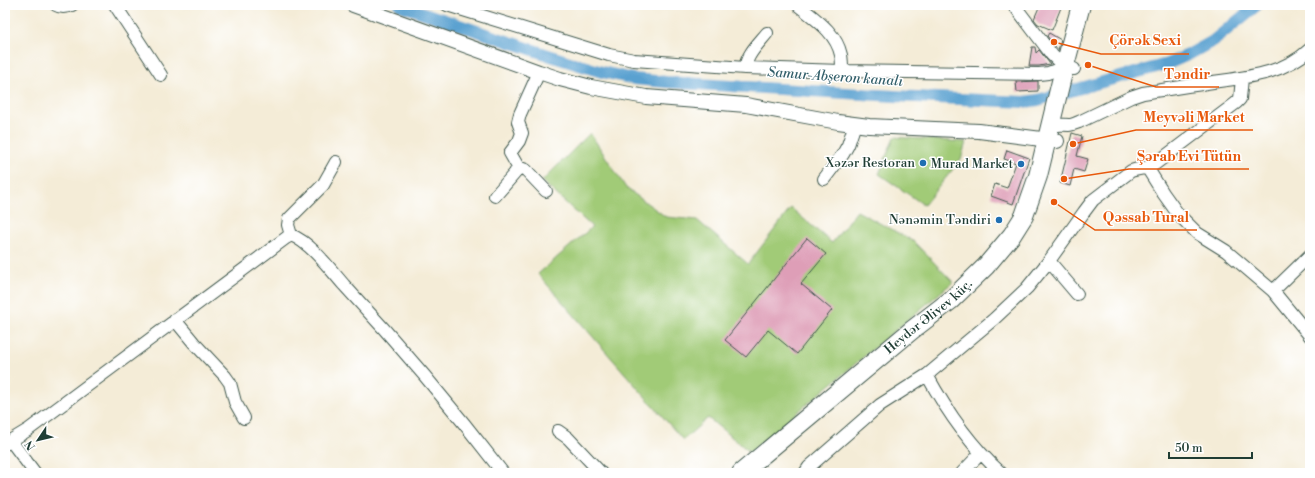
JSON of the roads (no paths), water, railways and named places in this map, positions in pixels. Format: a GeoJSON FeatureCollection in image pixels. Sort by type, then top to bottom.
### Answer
{"type":"FeatureCollection","features":[{"type":"Feature","properties":{"kind":"main road"},"geometry":{"type":"LineString","coordinates":[[1055,128],[1081,5]]}},
{"type":"Feature","properties":{"kind":"main road"},"geometry":{"type":"LineString","coordinates":[[1068,71],[1091,5]]}},
{"type":"Feature","properties":{"kind":"main road","name":"Heydər Əliyev küç."},"geometry":{"type":"LineString","coordinates":[[741,473],[912,330],[951,300],[986,266],[1012,236],[1024,216],[1055,128]]}},
{"type":"Feature","properties":{"kind":"main road","name":"Heydər Əliyev küç."},"geometry":{"type":"LineString","coordinates":[[757,473],[963,302],[1009,255],[1020,242],[1031,223],[1041,200],[1055,128]]}},
{"type":"Feature","properties":{"kind":"street"},"geometry":{"type":"LineString","coordinates":[[56,5],[59,7],[68,7],[72,5]]}},
{"type":"Feature","properties":{"kind":"street"},"geometry":{"type":"LineString","coordinates":[[114,5],[161,76]]}},
{"type":"Feature","properties":{"kind":"street"},"geometry":{"type":"LineString","coordinates":[[354,5],[539,72],[591,87],[646,97],[746,105],[855,124],[979,131],[1055,128],[1071,125],[1126,99],[1143,93],[1242,78],[1265,73],[1295,61],[1310,49]]}},
{"type":"Feature","properties":{"kind":"street"},"geometry":{"type":"LineString","coordinates":[[447,5],[609,55],[634,60],[745,68],[842,71],[1028,74],[1068,71]]}},
{"type":"Feature","properties":{"kind":"street"},"geometry":{"type":"LineString","coordinates":[[798,5],[827,28],[836,41],[841,55],[842,71]]}},
{"type":"Feature","properties":{"kind":"street"},"geometry":{"type":"LineString","coordinates":[[1014,5],[1048,49],[1068,71]]}},
{"type":"Feature","properties":{"kind":"street"},"geometry":{"type":"LineString","coordinates":[[745,68],[746,61],[749,56],[767,33]]}},
{"type":"Feature","properties":{"kind":"street"},"geometry":{"type":"LineString","coordinates":[[539,72],[520,114],[518,122],[522,133],[519,141],[510,154],[518,167],[526,170],[546,191]]}},
{"type":"Feature","properties":{"kind":"street"},"geometry":{"type":"LineString","coordinates":[[805,473],[880,405],[927,375],[994,319],[1027,288],[1094,200],[1131,171],[1138,168],[1148,169],[1236,103],[1240,99],[1242,78]]}},
{"type":"Feature","properties":{"kind":"street"},"geometry":{"type":"LineString","coordinates":[[824,179],[843,154],[855,124]]}},
{"type":"Feature","properties":{"kind":"street"},"geometry":{"type":"LineString","coordinates":[[336,162],[323,185],[289,219],[288,226],[291,235],[298,238],[316,254],[377,320],[460,417],[503,473]]}},
{"type":"Feature","properties":{"kind":"street"},"geometry":{"type":"LineString","coordinates":[[495,196],[515,173],[518,167]]}},
{"type":"Feature","properties":{"kind":"street"},"geometry":{"type":"LineString","coordinates":[[1148,169],[1178,214],[1197,233],[1226,251],[1273,291],[1306,322],[1310,336]]}},
{"type":"Feature","properties":{"kind":"street"},"geometry":{"type":"LineString","coordinates":[[35,473],[8,443],[291,235]]}},
{"type":"Feature","properties":{"kind":"street"},"geometry":{"type":"LineString","coordinates":[[1273,291],[1310,255]]}},
{"type":"Feature","properties":{"kind":"street"},"geometry":{"type":"LineString","coordinates":[[1049,261],[1078,294]]}},
{"type":"Feature","properties":{"kind":"street"},"geometry":{"type":"LineString","coordinates":[[175,320],[194,343],[226,376],[230,383],[235,402],[244,418]]}},
{"type":"Feature","properties":{"kind":"street"},"geometry":{"type":"LineString","coordinates":[[927,375],[936,393],[980,453],[1000,473]]}},
{"type":"Feature","properties":{"kind":"street"},"geometry":{"type":"LineString","coordinates":[[558,431],[568,438],[601,473]]}},
{"type":"Feature","properties":{"kind":"street"},"geometry":{"type":"LineString","coordinates":[[962,473],[980,453]]}},
{"type":"Feature","properties":{"kind":"waterway","name":"Samur-Abşeron kanalı"},"geometry":{"type":"LineString","coordinates":[[400,5],[557,58],[602,72],[634,79],[894,96],[1025,102],[1038,100],[1167,64],[1188,55],[1213,41],[1257,5]]}},
{"type":"Feature","properties":{"kind":"place","name":"Çörək Sexi"},"geometry":{"type":"Point","coordinates":[1054,42]}},
{"type":"Feature","properties":{"kind":"place","name":"Təndir"},"geometry":{"type":"Point","coordinates":[1088,65]}},
{"type":"Feature","properties":{"kind":"place","name":"Meyvəli Market"},"geometry":{"type":"Point","coordinates":[1073,144]}},
{"type":"Feature","properties":{"kind":"place","name":"Xəzər Restoran"},"geometry":{"type":"Point","coordinates":[923,163]}},
{"type":"Feature","properties":{"kind":"place","name":"Murad Market"},"geometry":{"type":"Point","coordinates":[1021,164]}},
{"type":"Feature","properties":{"kind":"place","name":"Şərab Evi Tütün"},"geometry":{"type":"Point","coordinates":[1064,179]}},
{"type":"Feature","properties":{"kind":"place","name":"Qəssab Tural"},"geometry":{"type":"Point","coordinates":[1054,202]}},
{"type":"Feature","properties":{"kind":"place","name":"Nənəmin Təndiri"},"geometry":{"type":"Point","coordinates":[999,220]}}]}
